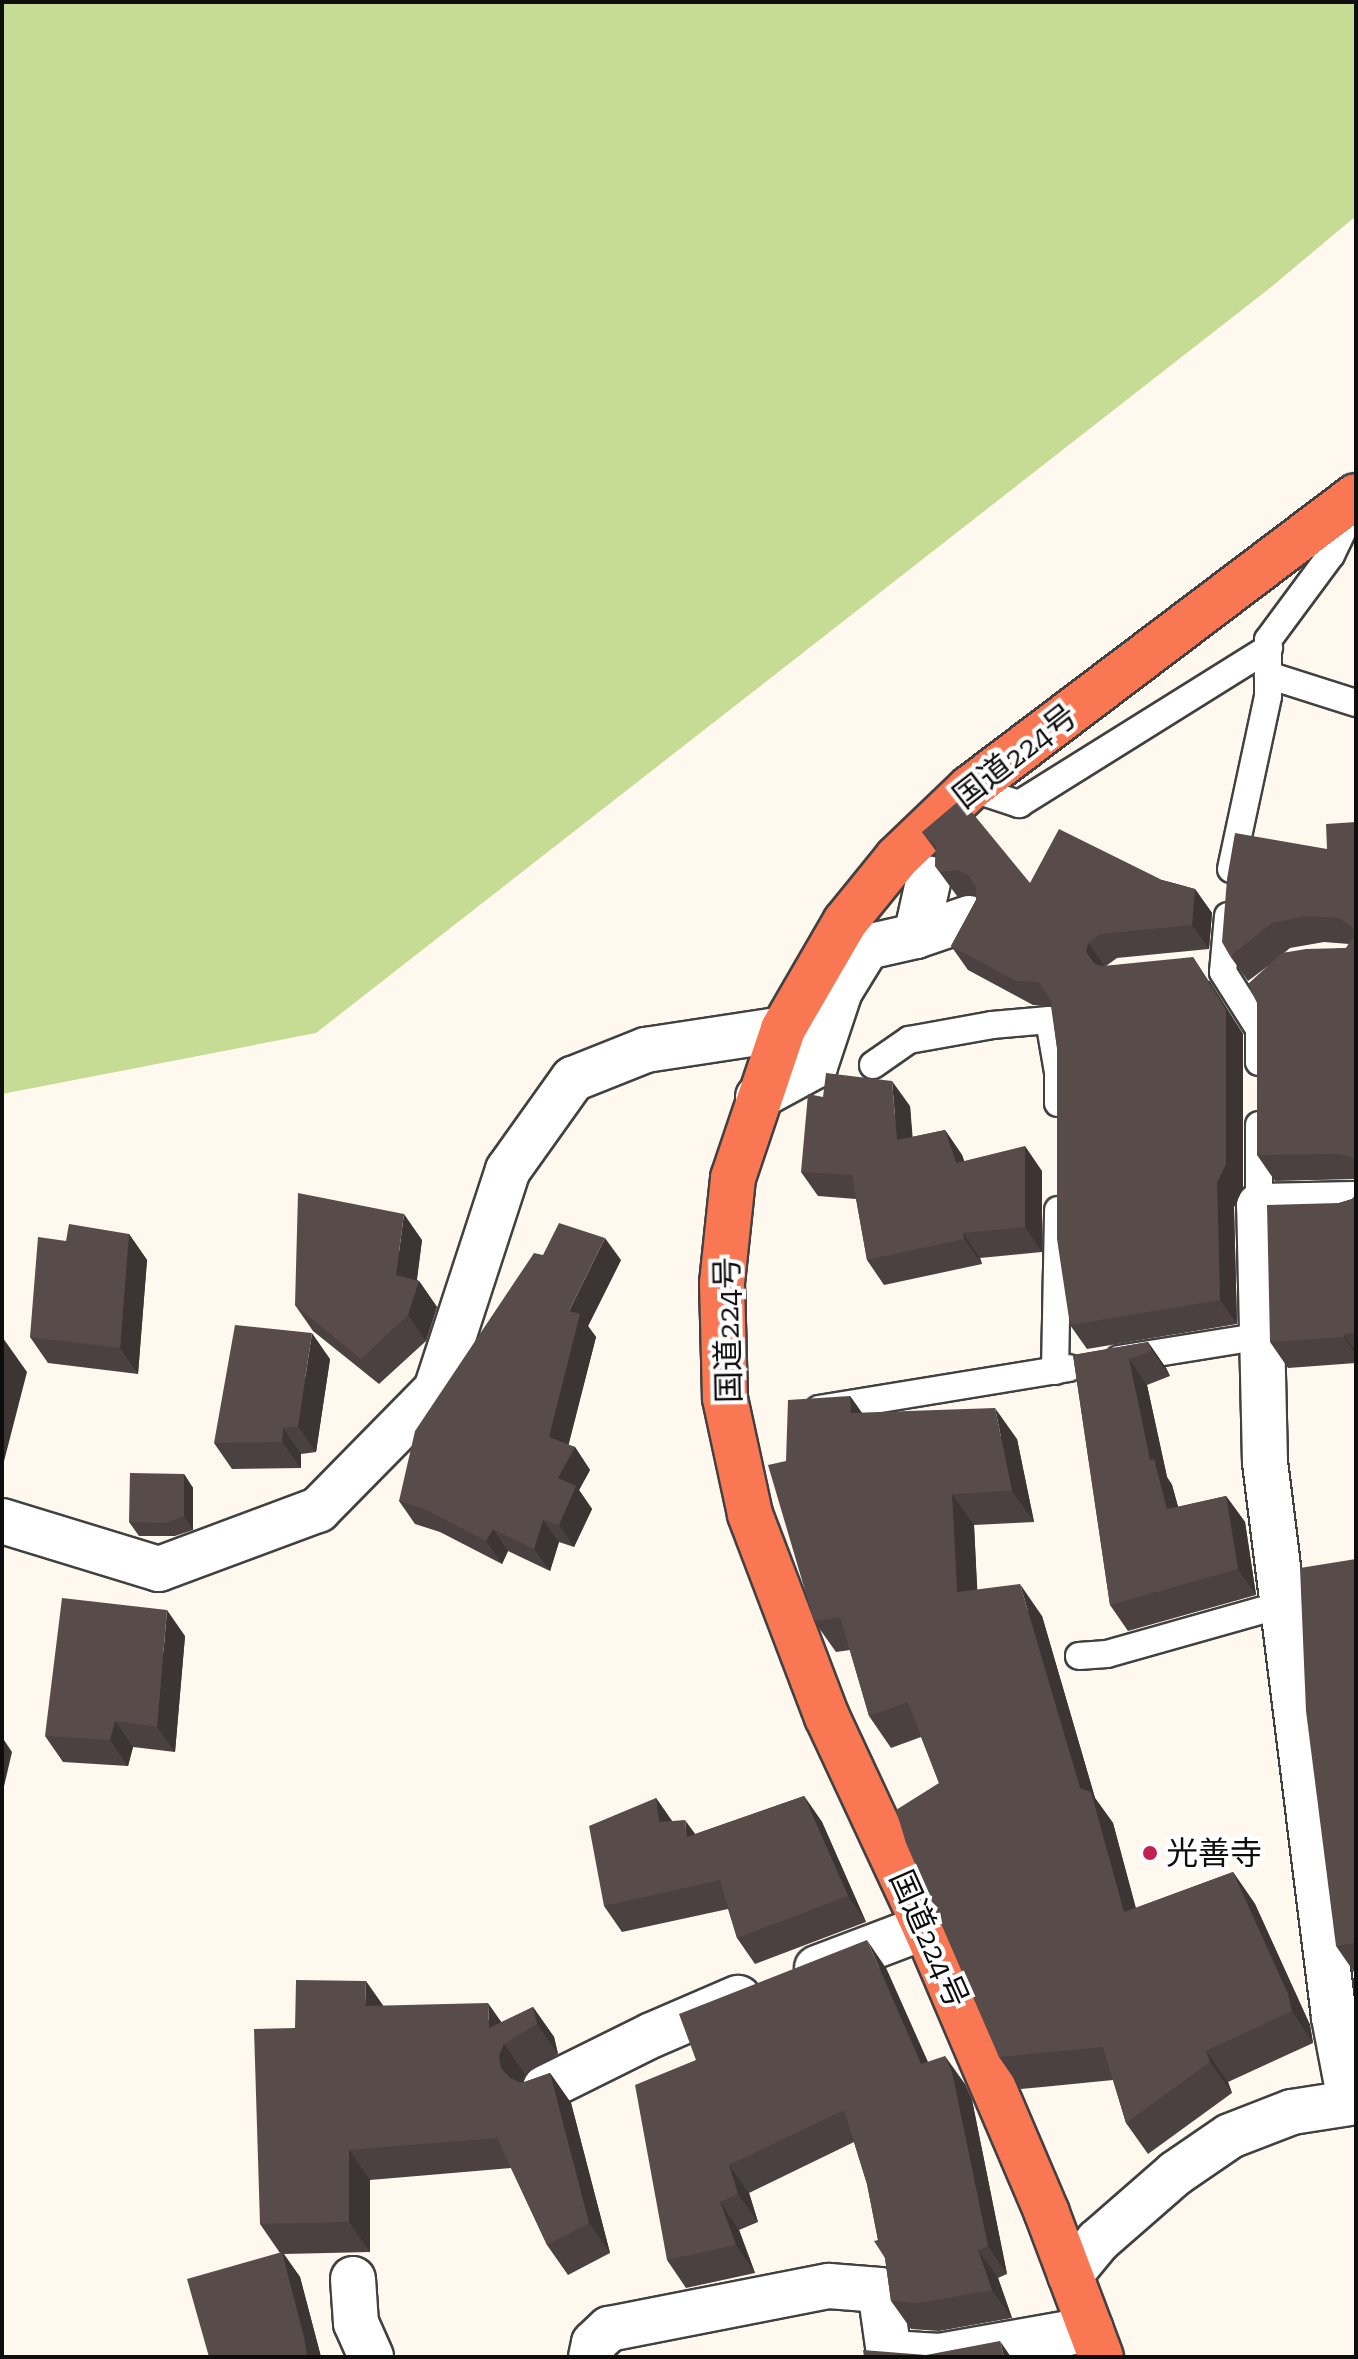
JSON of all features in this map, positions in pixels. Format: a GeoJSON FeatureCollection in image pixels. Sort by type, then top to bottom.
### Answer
{"type":"FeatureCollection","features":[{"type":"Feature","properties":{"kind":"highway","name":"国道224号"},"geometry":{"type":"LineString","coordinates":[[1096,2343],[925,1927],[827,1717],[750,1514],[725,1398],[722,1283],[733,1178],[783,1029],[845,922],[897,858],[970,788],[1356,496]]}},
{"type":"Feature","properties":{"kind":"street"},"geometry":{"type":"LineString","coordinates":[[916,936],[929,878]]}},
{"type":"Feature","properties":{"kind":"street"},"geometry":{"type":"LineString","coordinates":[[758,1097],[815,1066],[840,991],[867,947],[916,936],[969,918]]}},
{"type":"Feature","properties":{"kind":"street"},"geometry":{"type":"LineString","coordinates":[[2,1521],[159,1569],[318,1510],[436,1390],[508,1170],[573,1079],[646,1050],[783,1029]]}},
{"type":"Feature","properties":{"kind":"street"},"geometry":{"type":"LineString","coordinates":[[1070,2275],[1098,2241],[1120,2221],[1176,2173],[1230,2136],[1292,2112],[1353,2102],[1334,2017],[1291,1590],[1265,1462],[1259,1206],[1356,1204]]}},
{"type":"Feature","properties":{"kind":"street"},"geometry":{"type":"LineString","coordinates":[[545,2088],[579,2074],[652,2035],[752,1992],[925,1927]]}},
{"type":"Feature","properties":{"kind":"street"},"geometry":{"type":"LineString","coordinates":[[353,2279],[356,2323],[371,2357]]}},
{"type":"Feature","properties":{"kind":"street"},"geometry":{"type":"LineString","coordinates":[[591,2357],[594,2343],[609,2329],[829,2286],[880,2290],[889,2353],[940,2356],[1096,2343]]}},
{"type":"Feature","properties":{"kind":"lane"},"geometry":{"type":"LineString","coordinates":[[1259,1206],[1259,1029],[1223,972],[1232,860],[1268,696],[1268,640],[1331,555],[1356,503]]}},
{"type":"Feature","properties":{"kind":"lane"},"geometry":{"type":"LineString","coordinates":[[970,788],[1019,804],[1269,648]]}},
{"type":"Feature","properties":{"kind":"lane"},"geometry":{"type":"LineString","coordinates":[[1268,675],[1356,703]]}},
{"type":"Feature","properties":{"kind":"lane"},"geometry":{"type":"LineString","coordinates":[[1194,967],[1224,964]]}},
{"type":"Feature","properties":{"kind":"lane"},"geometry":{"type":"LineString","coordinates":[[1245,1007],[1265,987]]}},
{"type":"Feature","properties":{"kind":"lane"},"geometry":{"type":"LineString","coordinates":[[873,1065],[909,1040],[992,1025],[1049,1020],[1058,1072],[1057,1131]]}},
{"type":"Feature","properties":{"kind":"lane"},"geometry":{"type":"LineString","coordinates":[[1055,1371],[1058,1192]]}},
{"type":"Feature","properties":{"kind":"lane"},"geometry":{"type":"LineString","coordinates":[[815,1410],[1262,1336]]}},
{"type":"Feature","properties":{"kind":"lane"},"geometry":{"type":"LineString","coordinates":[[1079,1656],[1107,1654],[1291,1590]]}},
{"type":"Feature","properties":{"kind":"green space"},"geometry":{"type":"Polygon","coordinates":[[[2,2],[1356,2],[1356,216],[1270,288],[316,1033],[2,1094],[2,2]]]}},
{"type":"Feature","properties":{"kind":"building"},"geometry":{"type":"Polygon","coordinates":[[[961,799],[1030,883],[1059,829],[1162,880],[1195,889],[1192,925],[1100,934],[1088,943],[1086,952],[1095,964],[1103,966],[1193,957],[1226,1010],[1226,1164],[1217,1183],[1220,1300],[1070,1325],[1057,1239],[1057,1048],[1051,1000],[1039,982],[1016,981],[951,946],[976,900],[976,887],[969,876],[958,870],[940,872],[935,866],[936,846],[922,832],[961,799]]]}},
{"type":"Feature","properties":{"kind":"building"},"geometry":{"type":"Polygon","coordinates":[[[1356,822],[1356,1162],[1351,1157],[1338,1154],[1257,1155],[1257,1003],[1248,984],[1282,953],[1346,948],[1354,936],[1353,928],[1339,918],[1306,916],[1272,923],[1230,956],[1222,942],[1227,879],[1235,833],[1327,849],[1326,824],[1356,822]]]}},
{"type":"Feature","properties":{"kind":"building"},"geometry":{"type":"Polygon","coordinates":[[[826,1073],[892,1081],[897,1140],[945,1130],[956,1163],[1025,1146],[1025,1227],[963,1233],[964,1239],[867,1260],[852,1175],[801,1172],[808,1094],[823,1097],[826,1073]]]}},
{"type":"Feature","properties":{"kind":"building"},"geometry":{"type":"Polygon","coordinates":[[[298,1193],[404,1214],[396,1275],[419,1281],[408,1315],[361,1359],[295,1305],[298,1193]]]}},
{"type":"Feature","properties":{"kind":"building"},"geometry":{"type":"Polygon","coordinates":[[[1356,1195],[1356,1333],[1343,1334],[1344,1337],[1270,1342],[1267,1205],[1339,1203],[1356,1195]]]}},
{"type":"Feature","properties":{"kind":"building"},"geometry":{"type":"Polygon","coordinates":[[[559,1223],[605,1238],[569,1311],[580,1314],[549,1437],[575,1447],[558,1478],[576,1486],[559,1525],[543,1520],[534,1549],[493,1529],[486,1541],[425,1509],[399,1501],[415,1431],[534,1253],[543,1255],[559,1223]]]}},
{"type":"Feature","properties":{"kind":"building"},"geometry":{"type":"Polygon","coordinates":[[[69,1224],[129,1234],[120,1348],[30,1337],[38,1237],[66,1241],[69,1224]]]}},
{"type":"Feature","properties":{"kind":"building"},"geometry":{"type":"Polygon","coordinates":[[[235,1325],[312,1333],[298,1426],[283,1428],[282,1442],[214,1443],[235,1325]]]}},
{"type":"Feature","properties":{"kind":"building"},"geometry":{"type":"Polygon","coordinates":[[[1148,1342],[1152,1351],[1129,1359],[1150,1460],[1154,1459],[1167,1509],[1226,1496],[1238,1569],[1110,1605],[1073,1355],[1148,1342]]]}},
{"type":"Feature","properties":{"kind":"building"},"geometry":{"type":"Polygon","coordinates":[[[850,1396],[851,1413],[995,1408],[1012,1491],[952,1494],[957,1592],[1020,1584],[1080,1788],[1091,1792],[1124,1912],[1233,1872],[1288,1994],[1292,2011],[1206,2051],[1210,2062],[1126,2123],[1103,2047],[999,2057],[906,1843],[896,1810],[939,1783],[908,1702],[869,1716],[840,1617],[814,1621],[768,1465],[786,1461],[788,1400],[850,1396]]]}},
{"type":"Feature","properties":{"kind":"building"},"geometry":{"type":"Polygon","coordinates":[[[130,1473],[184,1474],[184,1516],[165,1523],[129,1522],[130,1473]]]}},
{"type":"Feature","properties":{"kind":"building"},"geometry":{"type":"Polygon","coordinates":[[[1356,1559],[1356,1943],[1336,1946],[1306,1711],[1300,1568],[1356,1559]]]}},
{"type":"Feature","properties":{"kind":"building"},"geometry":{"type":"Polygon","coordinates":[[[62,1598],[167,1610],[157,1727],[115,1721],[110,1740],[45,1736],[62,1598]]]}},
{"type":"Feature","properties":{"kind":"building"},"geometry":{"type":"Polygon","coordinates":[[[804,1796],[848,1896],[737,1938],[720,1880],[604,1906],[589,1826],[656,1798],[659,1822],[685,1820],[687,1837],[804,1796]]]}},
{"type":"Feature","properties":{"kind":"building"},"geometry":{"type":"Polygon","coordinates":[[[867,1940],[921,2064],[945,2056],[952,2072],[988,2246],[978,2250],[992,2290],[919,2303],[891,2301],[885,2258],[874,2241],[878,2240],[867,2184],[844,2110],[729,2165],[738,2194],[720,2202],[736,2245],[667,2260],[635,2085],[696,2060],[679,2014],[867,1940]]]}},
{"type":"Feature","properties":{"kind":"building"},"geometry":{"type":"Polygon","coordinates":[[[296,1980],[366,1981],[365,2006],[488,2003],[489,2028],[533,2007],[537,2024],[504,2044],[499,2056],[501,2068],[510,2078],[522,2083],[550,2073],[589,2223],[547,2245],[497,2138],[349,2150],[349,2222],[260,2224],[254,2029],[295,2028],[296,1980]]]}},
{"type":"Feature","properties":{"kind":"building"},"geometry":{"type":"Polygon","coordinates":[[[282,2252],[307,2357],[209,2357],[187,2279],[282,2252]]]}},
{"type":"Feature","properties":{"kind":"building"},"geometry":{"type":"Polygon","coordinates":[[[1000,2341],[1004,2357],[864,2357],[863,2350],[926,2355],[1000,2341]]]}},
{"type":"Feature","properties":{"kind":"place","name":"光善寺"},"geometry":{"type":"Point","coordinates":[1150,1853]}}]}
